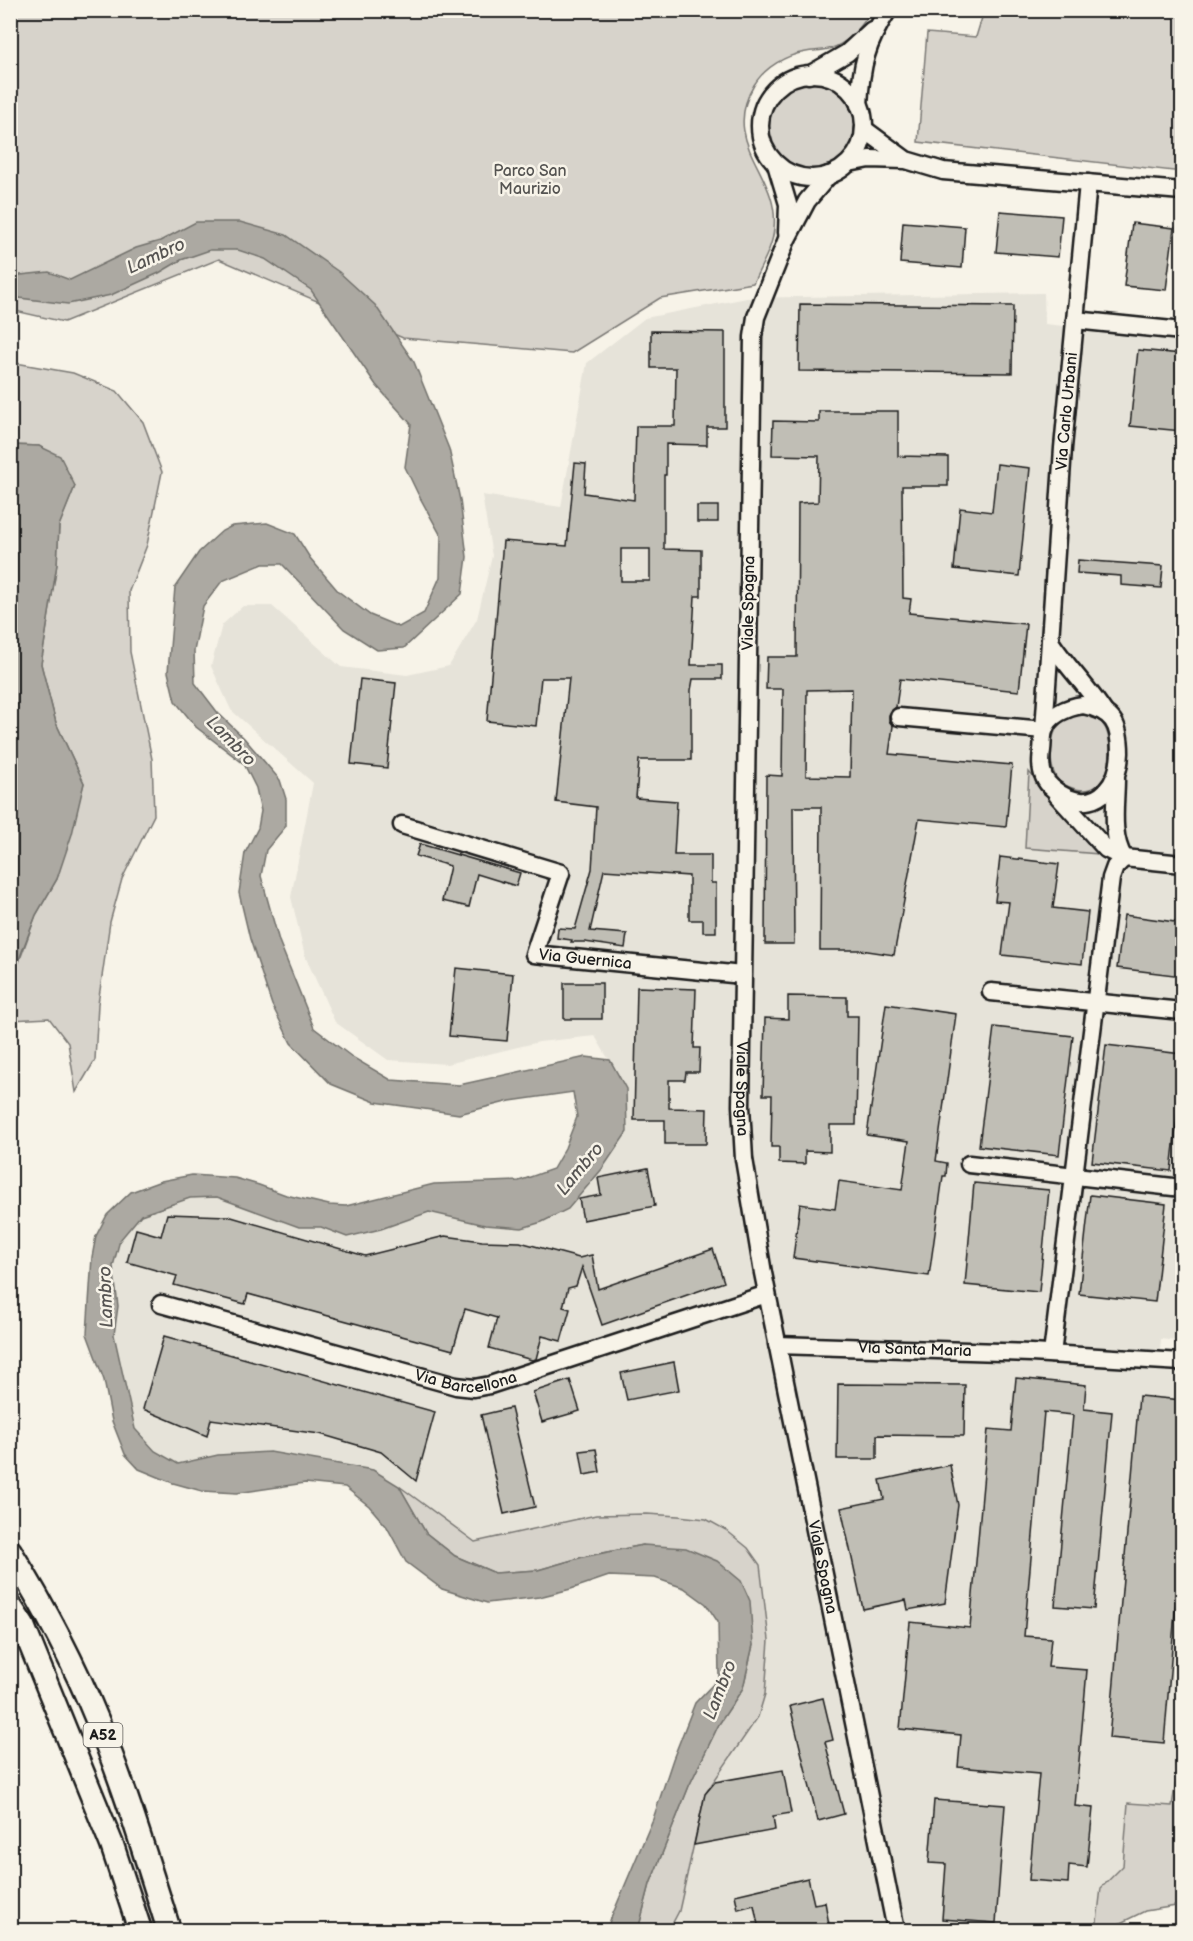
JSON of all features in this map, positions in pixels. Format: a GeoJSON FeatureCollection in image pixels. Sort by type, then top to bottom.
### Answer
{"type":"FeatureCollection","features":[{"type":"Feature","properties":{"kind":"highway","name":"A52"},"geometry":{"type":"LineString","coordinates":[[10,1551],[73,1665],[98,1722],[128,1802],[169,1930]]}},
{"type":"Feature","properties":{"kind":"highway","name":"A52"},"geometry":{"type":"LineString","coordinates":[[10,1606],[23,1626],[112,1845],[140,1930]]}},
{"type":"Feature","properties":{"kind":"street"},"geometry":{"type":"LineString","coordinates":[[809,75],[847,53],[884,17]]}},
{"type":"Feature","properties":{"kind":"street"},"geometry":{"type":"LineString","coordinates":[[849,163],[859,148],[864,129],[859,105],[860,74],[865,53],[884,17]]}},
{"type":"Feature","properties":{"kind":"street"},"geometry":{"type":"LineString","coordinates":[[859,105],[848,89],[827,77],[809,75],[794,78],[782,84],[769,98],[762,112],[760,130],[763,145],[783,170],[798,176],[816,178],[829,176],[849,163],[869,159],[906,160],[943,171],[1182,191]]}},
{"type":"Feature","properties":{"kind":"street"},"geometry":{"type":"LineString","coordinates":[[864,129],[906,160]]}},
{"type":"Feature","properties":{"kind":"street","name":"Viale Spagna"},"geometry":{"type":"LineString","coordinates":[[776,164],[788,204],[787,239]]}},
{"type":"Feature","properties":{"kind":"street","name":"Viale Spagna"},"geometry":{"type":"LineString","coordinates":[[829,176],[807,201],[787,239],[756,317],[753,337],[741,1106],[744,1159],[767,1294],[896,1930]]}},
{"type":"Feature","properties":{"kind":"street","name":"Via Carlo Urbani"},"geometry":{"type":"LineString","coordinates":[[1044,730],[1063,448],[1088,183]]}},
{"type":"Feature","properties":{"kind":"street"},"geometry":{"type":"LineString","coordinates":[[1075,320],[1182,331]]}},
{"type":"Feature","properties":{"kind":"street"},"geometry":{"type":"LineString","coordinates":[[1050,641],[1120,732],[1115,829],[1117,846],[1124,858]]}},
{"type":"Feature","properties":{"kind":"street"},"geometry":{"type":"LineString","coordinates":[[1104,712],[1095,707],[1072,706],[1062,710],[1052,719],[1044,730],[1041,763],[1044,777],[1106,849],[1124,858],[1182,864]]}},
{"type":"Feature","properties":{"kind":"street"},"geometry":{"type":"LineString","coordinates":[[899,717],[1044,730]]}},
{"type":"Feature","properties":{"kind":"street"},"geometry":{"type":"LineString","coordinates":[[1052,789],[1071,799],[1083,801],[1102,794],[1111,787],[1116,778]]}},
{"type":"Feature","properties":{"kind":"street","name":"Via Guernica"},"geometry":{"type":"LineString","coordinates":[[402,825],[561,873],[534,954],[742,975]]}},
{"type":"Feature","properties":{"kind":"street"},"geometry":{"type":"LineString","coordinates":[[1052,1354],[1111,878],[1115,867],[1124,858]]}},
{"type":"Feature","properties":{"kind":"street"},"geometry":{"type":"LineString","coordinates":[[991,992],[1182,1011]]}},
{"type":"Feature","properties":{"kind":"street"},"geometry":{"type":"LineString","coordinates":[[969,1164],[1182,1188]]}},
{"type":"Feature","properties":{"kind":"street","name":"Via Barcellona"},"geometry":{"type":"LineString","coordinates":[[161,1304],[456,1386],[474,1388],[490,1385],[767,1294]]}},
{"type":"Feature","properties":{"kind":"street","name":"Via Santa Maria"},"geometry":{"type":"LineString","coordinates":[[777,1345],[1052,1354],[1182,1362]]}},
{"type":"Feature","properties":{"kind":"shaded area"},"geometry":{"type":"Polygon","coordinates":[[[1044,293],[1045,324],[1182,339],[1182,1342],[1161,1339],[1159,1364],[1182,1368],[1182,1743],[1172,1806],[1128,1803],[1123,1866],[1101,1888],[1096,1930],[669,1930],[679,1911],[705,1794],[758,1717],[765,1694],[769,1640],[760,1565],[678,1516],[596,1515],[475,1542],[399,1486],[373,1470],[218,1455],[178,1464],[155,1451],[135,1429],[114,1335],[118,1306],[113,1266],[120,1240],[141,1215],[190,1198],[218,1197],[299,1227],[321,1227],[347,1237],[381,1229],[429,1212],[485,1225],[522,1228],[626,1089],[595,1036],[539,1042],[447,1064],[388,1060],[335,1022],[305,956],[291,897],[313,783],[231,710],[211,666],[222,625],[243,606],[272,606],[341,667],[407,675],[449,666],[477,619],[492,556],[482,495],[561,507],[587,363],[645,318],[747,298],[1044,293]]]}},
{"type":"Feature","properties":{"kind":"green space","name":"Parco San Maurizio"},"geometry":{"type":"Polygon","coordinates":[[[10,11],[872,11],[846,41],[829,49],[798,54],[784,59],[770,67],[754,85],[745,106],[743,124],[747,142],[768,191],[773,208],[774,228],[769,249],[753,283],[660,298],[572,353],[403,338],[219,259],[64,322],[11,310],[10,11]]]}},
{"type":"Feature","properties":{"kind":"green space"},"geometry":{"type":"Polygon","coordinates":[[[984,11],[1182,11],[1182,172],[918,142],[927,33],[976,37],[984,11]]]}},
{"type":"Feature","properties":{"kind":"green space"},"geometry":{"type":"Polygon","coordinates":[[[812,83],[836,90],[848,102],[855,126],[848,150],[836,162],[812,169],[788,162],[776,150],[769,126],[776,102],[788,90],[812,83]]]}},
{"type":"Feature","properties":{"kind":"green space"},"geometry":{"type":"Polygon","coordinates":[[[10,362],[73,373],[117,391],[143,422],[162,472],[147,545],[129,591],[130,652],[152,759],[154,815],[122,879],[110,922],[98,1004],[95,1060],[76,1092],[68,1043],[49,1018],[11,1020],[11,964],[19,962],[36,915],[57,879],[84,783],[56,723],[41,664],[57,564],[59,525],[75,486],[39,446],[11,445],[10,362]]]}},
{"type":"Feature","properties":{"kind":"green space"},"geometry":{"type":"Polygon","coordinates":[[[1075,715],[1098,719],[1106,729],[1110,743],[1109,763],[1103,780],[1091,789],[1083,790],[1063,784],[1058,780],[1052,765],[1051,747],[1055,731],[1062,722],[1075,715]]]}},
{"type":"Feature","properties":{"kind":"green space"},"geometry":{"type":"Polygon","coordinates":[[[1029,772],[1100,854],[1025,848],[1029,772]]]}},
{"type":"Feature","properties":{"kind":"green space"},"geometry":{"type":"Polygon","coordinates":[[[399,1486],[475,1542],[596,1515],[678,1516],[706,1519],[726,1530],[748,1548],[760,1565],[769,1640],[765,1694],[758,1717],[705,1794],[679,1911],[669,1930],[638,1930],[650,1884],[689,1786],[719,1724],[743,1688],[753,1645],[643,1545],[583,1557],[538,1570],[495,1573],[455,1556],[426,1533],[399,1486]]]}},
{"type":"Feature","properties":{"kind":"green space"},"geometry":{"type":"Polygon","coordinates":[[[1182,1743],[1182,1905],[1145,1911],[1106,1930],[1096,1930],[1101,1888],[1123,1866],[1128,1803],[1172,1806],[1182,1743]]]}},
{"type":"Feature","properties":{"kind":"water","name":"Lambro"},"geometry":{"type":"Polygon","coordinates":[[[196,222],[240,222],[286,235],[339,272],[375,305],[414,362],[449,449],[460,500],[467,557],[462,594],[404,648],[377,650],[344,629],[282,564],[263,564],[222,581],[203,606],[194,651],[195,683],[218,713],[244,738],[280,780],[286,799],[286,826],[266,850],[261,876],[279,941],[314,1028],[352,1057],[391,1080],[459,1085],[586,1057],[610,1060],[626,1089],[627,1132],[602,1169],[568,1209],[542,1222],[522,1228],[485,1225],[429,1212],[381,1229],[347,1237],[321,1227],[299,1227],[217,1197],[190,1198],[141,1215],[120,1240],[113,1266],[118,1306],[114,1335],[135,1429],[155,1451],[178,1464],[218,1455],[270,1452],[373,1470],[399,1486],[426,1533],[455,1556],[495,1573],[538,1570],[583,1557],[643,1545],[686,1548],[717,1561],[741,1581],[750,1601],[753,1645],[743,1688],[719,1724],[689,1786],[650,1884],[638,1930],[606,1930],[653,1819],[695,1703],[719,1678],[718,1622],[706,1604],[684,1588],[655,1578],[609,1576],[539,1597],[487,1603],[442,1589],[406,1562],[387,1527],[369,1506],[345,1487],[305,1483],[237,1493],[202,1491],[173,1483],[139,1469],[125,1454],[112,1421],[104,1380],[87,1334],[92,1257],[96,1236],[107,1215],[131,1192],[161,1181],[192,1175],[235,1178],[286,1195],[329,1205],[346,1206],[434,1184],[519,1181],[553,1169],[565,1148],[577,1117],[573,1092],[510,1101],[459,1114],[375,1102],[331,1084],[291,1043],[272,1005],[250,939],[239,893],[245,853],[258,828],[261,811],[256,788],[244,764],[196,727],[175,701],[168,672],[175,587],[199,552],[222,531],[232,526],[267,523],[295,534],[310,558],[338,591],[370,615],[399,627],[424,613],[440,577],[441,536],[405,467],[411,424],[376,385],[311,290],[265,259],[238,250],[210,250],[181,260],[111,295],[68,304],[11,297],[11,276],[49,272],[70,280],[136,248],[160,241],[196,222]]]}},
{"type":"Feature","properties":{"kind":"water"},"geometry":{"type":"Polygon","coordinates":[[[10,445],[39,446],[60,456],[75,486],[59,526],[57,564],[41,664],[56,723],[84,783],[72,834],[57,879],[36,915],[18,962],[11,964],[10,445]]]}},
{"type":"Feature","properties":{"kind":"building"},"geometry":{"type":"Polygon","coordinates":[[[1000,211],[1062,216],[1058,257],[996,252],[1000,211]]]}},
{"type":"Feature","properties":{"kind":"building"},"geometry":{"type":"Polygon","coordinates":[[[903,222],[965,227],[962,268],[900,263],[903,222]]]}},
{"type":"Feature","properties":{"kind":"building"},"geometry":{"type":"Polygon","coordinates":[[[1132,223],[1174,228],[1166,290],[1124,286],[1132,223]]]}},
{"type":"Feature","properties":{"kind":"building"},"geometry":{"type":"Polygon","coordinates":[[[800,304],[1013,306],[1012,373],[799,371],[800,304]]]}},
{"type":"Feature","properties":{"kind":"building"},"geometry":{"type":"Polygon","coordinates":[[[651,331],[725,332],[725,427],[707,427],[707,445],[666,444],[666,475],[664,475],[664,549],[701,550],[701,596],[695,596],[691,665],[722,665],[722,679],[693,679],[691,760],[639,760],[636,798],[677,801],[674,855],[711,855],[711,883],[716,883],[716,932],[703,932],[703,920],[689,920],[689,876],[604,870],[590,931],[627,934],[625,948],[571,942],[572,940],[557,938],[558,928],[575,929],[592,869],[596,807],[556,802],[569,678],[541,678],[536,726],[487,721],[503,541],[567,546],[575,463],[586,464],[584,493],[634,500],[636,426],[675,426],[676,368],[651,368],[651,331]],[[621,549],[621,581],[650,581],[650,549],[621,549]]]}},
{"type":"Feature","properties":{"kind":"building"},"geometry":{"type":"Polygon","coordinates":[[[1138,350],[1182,354],[1182,431],[1130,426],[1138,350]]]}},
{"type":"Feature","properties":{"kind":"building"},"geometry":{"type":"Polygon","coordinates":[[[819,411],[898,411],[898,456],[948,457],[948,486],[902,486],[903,598],[911,599],[909,613],[1026,624],[1019,691],[900,679],[896,707],[889,715],[889,721],[893,726],[889,754],[1012,765],[1006,827],[919,819],[894,955],[861,950],[820,950],[821,807],[793,807],[794,944],[765,944],[766,775],[782,776],[783,689],[766,689],[767,657],[797,657],[798,503],[818,502],[819,456],[772,455],[773,421],[819,422],[819,411]],[[852,689],[807,690],[806,776],[850,777],[852,689]]]}},
{"type":"Feature","properties":{"kind":"building"},"geometry":{"type":"Polygon","coordinates":[[[997,464],[1030,468],[1019,576],[954,569],[960,508],[992,512],[997,464]]]}},
{"type":"Feature","properties":{"kind":"building"},"geometry":{"type":"Polygon","coordinates":[[[697,506],[718,506],[718,522],[697,522],[697,506]]]}},
{"type":"Feature","properties":{"kind":"building"},"geometry":{"type":"Polygon","coordinates":[[[1078,560],[1163,566],[1161,588],[1121,585],[1121,576],[1077,573],[1078,560]]]}},
{"type":"Feature","properties":{"kind":"building"},"geometry":{"type":"Polygon","coordinates":[[[360,679],[396,683],[387,768],[351,764],[360,679]]]}},
{"type":"Feature","properties":{"kind":"building"},"geometry":{"type":"Polygon","coordinates":[[[420,844],[520,873],[516,886],[477,874],[469,907],[442,901],[450,866],[416,856],[420,844]]]}},
{"type":"Feature","properties":{"kind":"building"},"geometry":{"type":"Polygon","coordinates":[[[1000,857],[1059,864],[1053,908],[1088,912],[1082,964],[1002,955],[1009,902],[995,901],[1000,857]]]}},
{"type":"Feature","properties":{"kind":"building"},"geometry":{"type":"Polygon","coordinates":[[[1124,915],[1182,923],[1182,976],[1117,968],[1124,915]]]}},
{"type":"Feature","properties":{"kind":"building"},"geometry":{"type":"Polygon","coordinates":[[[456,968],[513,974],[507,1041],[449,1036],[456,968]]]}},
{"type":"Feature","properties":{"kind":"building"},"geometry":{"type":"Polygon","coordinates":[[[564,983],[602,983],[602,1019],[564,1019],[564,983]]]}},
{"type":"Feature","properties":{"kind":"building"},"geometry":{"type":"Polygon","coordinates":[[[637,987],[696,989],[694,1048],[700,1048],[699,1072],[686,1072],[685,1080],[669,1080],[669,1108],[707,1109],[706,1144],[665,1144],[665,1120],[634,1120],[637,987]]]}},
{"type":"Feature","properties":{"kind":"building"},"geometry":{"type":"Polygon","coordinates":[[[788,996],[847,997],[847,1016],[858,1016],[856,1125],[830,1125],[830,1152],[805,1151],[805,1164],[779,1163],[779,1147],[771,1147],[772,1095],[763,1095],[765,1018],[788,1019],[788,996]]]}},
{"type":"Feature","properties":{"kind":"building"},"geometry":{"type":"Polygon","coordinates":[[[886,1004],[956,1014],[936,1161],[947,1163],[946,1176],[943,1176],[929,1276],[793,1258],[800,1204],[835,1209],[839,1181],[902,1190],[909,1141],[867,1135],[886,1004]]]}},
{"type":"Feature","properties":{"kind":"building"},"geometry":{"type":"Polygon","coordinates":[[[994,1027],[1073,1036],[1059,1155],[979,1146],[994,1027]]]}},
{"type":"Feature","properties":{"kind":"building"},"geometry":{"type":"Polygon","coordinates":[[[1106,1045],[1182,1054],[1182,1075],[1171,1171],[1092,1162],[1106,1045]]]}},
{"type":"Feature","properties":{"kind":"building"},"geometry":{"type":"Polygon","coordinates":[[[648,1168],[655,1206],[583,1220],[579,1199],[601,1195],[598,1178],[648,1168]]]}},
{"type":"Feature","properties":{"kind":"building"},"geometry":{"type":"Polygon","coordinates":[[[974,1183],[1049,1190],[1039,1292],[965,1285],[974,1183]]]}},
{"type":"Feature","properties":{"kind":"building"},"geometry":{"type":"Polygon","coordinates":[[[1090,1195],[1166,1204],[1155,1302],[1079,1294],[1090,1195]]]}},
{"type":"Feature","properties":{"kind":"building"},"geometry":{"type":"Polygon","coordinates":[[[167,1214],[228,1216],[365,1256],[445,1236],[482,1241],[520,1242],[579,1258],[592,1255],[598,1289],[713,1249],[724,1282],[602,1325],[582,1267],[576,1286],[568,1288],[563,1307],[570,1309],[561,1341],[542,1336],[536,1359],[532,1360],[489,1348],[497,1318],[465,1309],[453,1350],[248,1294],[245,1304],[174,1285],[177,1276],[127,1262],[136,1229],[161,1236],[167,1214]]]}},
{"type":"Feature","properties":{"kind":"building"},"geometry":{"type":"Polygon","coordinates":[[[164,1336],[435,1412],[416,1481],[381,1452],[320,1434],[211,1419],[207,1436],[143,1409],[164,1336]]]}},
{"type":"Feature","properties":{"kind":"building"},"geometry":{"type":"Polygon","coordinates":[[[674,1362],[679,1390],[627,1400],[621,1373],[674,1362]]]}},
{"type":"Feature","properties":{"kind":"building"},"geometry":{"type":"Polygon","coordinates":[[[1016,1378],[1086,1385],[1084,1409],[1112,1412],[1094,1609],[1055,1606],[1073,1415],[1044,1412],[1024,1636],[1051,1638],[1048,1667],[1087,1670],[1075,1806],[1093,1808],[1087,1867],[1069,1865],[1068,1883],[1029,1880],[1039,1774],[958,1767],[961,1735],[900,1729],[910,1622],[970,1628],[988,1429],[1011,1431],[1016,1378]]]}},
{"type":"Feature","properties":{"kind":"building"},"geometry":{"type":"Polygon","coordinates":[[[570,1380],[580,1411],[542,1422],[533,1392],[570,1380]]]}},
{"type":"Feature","properties":{"kind":"building"},"geometry":{"type":"Polygon","coordinates":[[[838,1384],[965,1385],[964,1436],[877,1435],[877,1459],[837,1459],[838,1384]]]}},
{"type":"Feature","properties":{"kind":"building"},"geometry":{"type":"Polygon","coordinates":[[[1139,1396],[1182,1400],[1182,1529],[1164,1743],[1109,1738],[1139,1396]]]}},
{"type":"Feature","properties":{"kind":"building"},"geometry":{"type":"Polygon","coordinates":[[[511,1408],[535,1507],[504,1514],[481,1415],[511,1408]]]}},
{"type":"Feature","properties":{"kind":"building"},"geometry":{"type":"Polygon","coordinates":[[[596,1449],[600,1472],[584,1475],[580,1451],[596,1449]]]}},
{"type":"Feature","properties":{"kind":"building"},"geometry":{"type":"Polygon","coordinates":[[[950,1465],[958,1505],[945,1603],[908,1610],[906,1600],[863,1609],[841,1508],[884,1499],[880,1480],[950,1465]]]}},
{"type":"Feature","properties":{"kind":"building"},"geometry":{"type":"Polygon","coordinates":[[[823,1698],[833,1740],[825,1742],[844,1814],[818,1821],[790,1706],[823,1698]]]}},
{"type":"Feature","properties":{"kind":"building"},"geometry":{"type":"Polygon","coordinates":[[[783,1770],[791,1813],[773,1816],[775,1830],[694,1845],[705,1794],[715,1782],[783,1770]]]}},
{"type":"Feature","properties":{"kind":"building"},"geometry":{"type":"Polygon","coordinates":[[[934,1800],[1005,1805],[996,1923],[942,1919],[946,1864],[929,1863],[934,1800]]]}},
{"type":"Feature","properties":{"kind":"building"},"geometry":{"type":"Polygon","coordinates":[[[808,1878],[814,1904],[825,1902],[830,1930],[759,1930],[754,1905],[738,1909],[735,1895],[808,1878]]]}}]}
